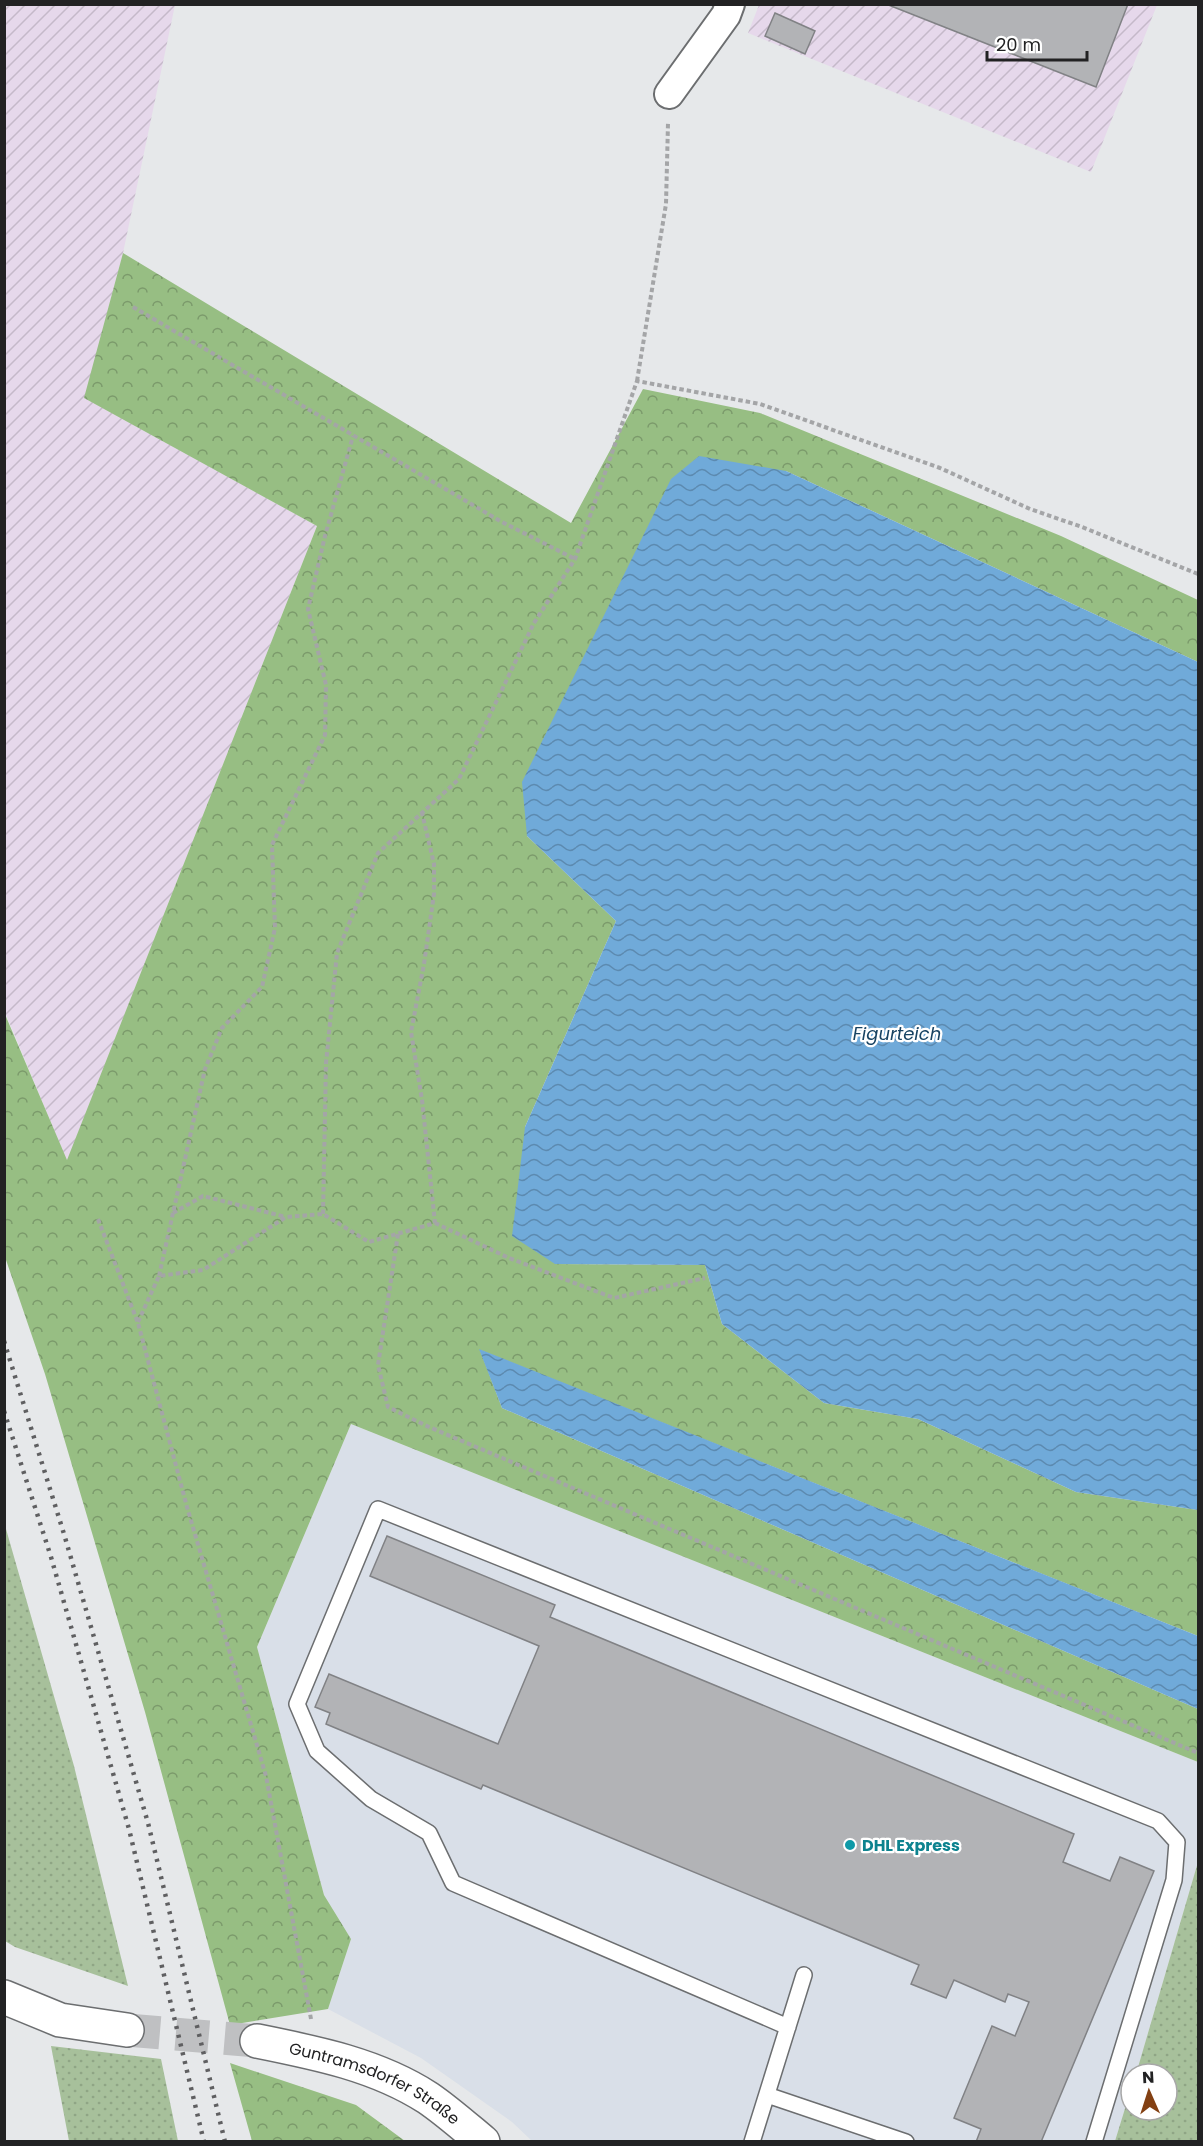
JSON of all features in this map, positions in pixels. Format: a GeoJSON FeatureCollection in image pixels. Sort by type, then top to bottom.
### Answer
{"type":"FeatureCollection","features":[{"type":"Feature","properties":{"kind":"street"},"geometry":{"type":"LineString","coordinates":[[669,94],[726,15],[730,4]]}},
{"type":"Feature","properties":{"kind":"street"},"geometry":{"type":"LineString","coordinates":[[4,1997],[60,2020],[127,2030]]}},
{"type":"Feature","properties":{"kind":"street","name":"Guntramsdorfer Straße"},"geometry":{"type":"LineString","coordinates":[[258,2041],[317,2053],[374,2070],[428,2098],[483,2142]]}},
{"type":"Feature","properties":{"kind":"lane"},"geometry":{"type":"LineString","coordinates":[[788,2027],[453,1883],[429,1833],[371,1799],[317,1751],[297,1704],[378,1509],[1158,1821],[1177,1842],[1174,1880],[1094,2142]]}},
{"type":"Feature","properties":{"kind":"lane"},"geometry":{"type":"LineString","coordinates":[[752,2142],[804,1975]]}},
{"type":"Feature","properties":{"kind":"lane"},"geometry":{"type":"LineString","coordinates":[[766,2095],[906,2142]]}},
{"type":"Feature","properties":{"kind":"path"},"geometry":{"type":"LineString","coordinates":[[323,1214],[326,1063],[337,953],[378,853],[459,779],[534,623],[575,559],[637,381],[666,204],[669,94]]}},
{"type":"Feature","properties":{"kind":"path"},"geometry":{"type":"LineString","coordinates":[[133,307],[502,522],[575,559]]}},
{"type":"Feature","properties":{"kind":"path"},"geometry":{"type":"LineString","coordinates":[[637,381],[760,404],[940,468],[1030,509],[1082,527],[1198,574]]}},
{"type":"Feature","properties":{"kind":"path"},"geometry":{"type":"LineString","coordinates":[[138,1323],[159,1276],[205,1069],[222,1028],[262,987],[274,928],[272,845],[325,735],[326,685],[308,609],[325,536],[353,436]]}},
{"type":"Feature","properties":{"kind":"path"},"geometry":{"type":"LineString","coordinates":[[422,813],[434,864],[434,894],[411,1032],[423,1100],[435,1223]]}},
{"type":"Feature","properties":{"kind":"path"},"geometry":{"type":"LineString","coordinates":[[172,1213],[203,1196],[286,1217],[323,1214],[369,1242],[435,1223],[509,1258],[614,1298],[705,1278]]}},
{"type":"Feature","properties":{"kind":"path"},"geometry":{"type":"LineString","coordinates":[[159,1276],[203,1270],[286,1217]]}},
{"type":"Feature","properties":{"kind":"path"},"geometry":{"type":"LineString","coordinates":[[98,1220],[138,1323],[187,1507],[266,1776],[317,2053]]}},
{"type":"Feature","properties":{"kind":"path"},"geometry":{"type":"LineString","coordinates":[[398,1234],[378,1365],[388,1407],[429,1427],[1198,1753]]}},
{"type":"Feature","properties":{"kind":"shaded area"},"geometry":{"type":"Polygon","coordinates":[[[4,5],[175,5],[123,253],[85,398],[317,526],[67,1161],[5,1012],[4,5]]]}},
{"type":"Feature","properties":{"kind":"shaded area"},"geometry":{"type":"Polygon","coordinates":[[[759,5],[1157,5],[1091,172],[748,33],[759,5]]]}},
{"type":"Feature","properties":{"kind":"shaded area"},"geometry":{"type":"Polygon","coordinates":[[[351,1424],[1198,1762],[1198,1862],[1140,2062],[1119,2062],[1119,2122],[1121,2122],[1115,2141],[532,2141],[512,2122],[421,2058],[328,2009],[351,1939],[324,1895],[257,1647],[351,1424]]]}},
{"type":"Feature","properties":{"kind":"green space"},"geometry":{"type":"Polygon","coordinates":[[[123,253],[571,523],[643,389],[760,413],[1061,536],[1198,600],[1198,662],[786,471],[527,836],[616,921],[525,1127],[556,1264],[705,1265],[722,1324],[824,1403],[918,1419],[1076,1492],[1198,1510],[1198,1636],[480,1350],[502,1408],[1198,1709],[1198,1762],[351,1424],[257,1647],[324,1895],[351,1939],[328,2009],[230,2025],[145,1712],[45,1374],[5,1257],[4,1012],[67,1160],[317,526],[84,398],[123,253]]]}},
{"type":"Feature","properties":{"kind":"green space"},"geometry":{"type":"Polygon","coordinates":[[[4,1522],[74,1766],[128,1986],[15,1947],[5,1941],[4,1522]]]}},
{"type":"Feature","properties":{"kind":"green space"},"geometry":{"type":"Polygon","coordinates":[[[1198,1862],[1198,2141],[1115,2141],[1121,2122],[1179,2122],[1179,2062],[1140,2062],[1198,1862]]]}},
{"type":"Feature","properties":{"kind":"green space"},"geometry":{"type":"Polygon","coordinates":[[[51,2046],[161,2059],[178,2141],[69,2141],[51,2046]]]}},
{"type":"Feature","properties":{"kind":"green space"},"geometry":{"type":"Polygon","coordinates":[[[230,2063],[356,2105],[405,2141],[252,2141],[230,2063]]]}},
{"type":"Feature","properties":{"kind":"water","name":"Figurteich"},"geometry":{"type":"Polygon","coordinates":[[[699,456],[786,471],[1198,662],[1198,1510],[1076,1492],[918,1419],[824,1403],[722,1324],[705,1265],[555,1264],[512,1236],[525,1127],[616,921],[527,836],[522,782],[671,479],[699,456]]]}},
{"type":"Feature","properties":{"kind":"water"},"geometry":{"type":"Polygon","coordinates":[[[479,1349],[1198,1636],[1198,1709],[502,1408],[479,1349]]]}},
{"type":"Feature","properties":{"kind":"building"},"geometry":{"type":"Polygon","coordinates":[[[886,4],[1128,4],[1096,87],[886,4]]]}},
{"type":"Feature","properties":{"kind":"building"},"geometry":{"type":"Polygon","coordinates":[[[775,13],[815,31],[805,54],[765,36],[775,13]]]}},
{"type":"Feature","properties":{"kind":"building","name":"DHL Express"},"geometry":{"type":"Polygon","coordinates":[[[387,1536],[555,1605],[550,1617],[1074,1834],[1063,1862],[1110,1881],[1120,1857],[1154,1871],[1041,2142],[976,2142],[981,2129],[954,2118],[992,2026],[1015,2036],[1029,2002],[1008,1994],[1005,2002],[954,1980],[946,1998],[911,1984],[919,1965],[483,1785],[481,1789],[326,1724],[330,1713],[315,1707],[329,1674],[498,1744],[539,1646],[370,1576],[387,1536]]]}},
{"type":"Feature","properties":{"kind":"tunnel"},"geometry":{"type":"LineString","coordinates":[[127,2030],[257,2041]]}},
{"type":"Feature","properties":{"kind":"railway"},"geometry":{"type":"LineString","coordinates":[[4,1341],[64,1534],[148,1823],[225,2142]]}},
{"type":"Feature","properties":{"kind":"railway"},"geometry":{"type":"LineString","coordinates":[[4,1411],[51,1557],[129,1829],[204,2142]]}},
{"type":"Feature","properties":{"kind":"place","name":"DHL Express"},"geometry":{"type":"Point","coordinates":[850,1845]}}]}
